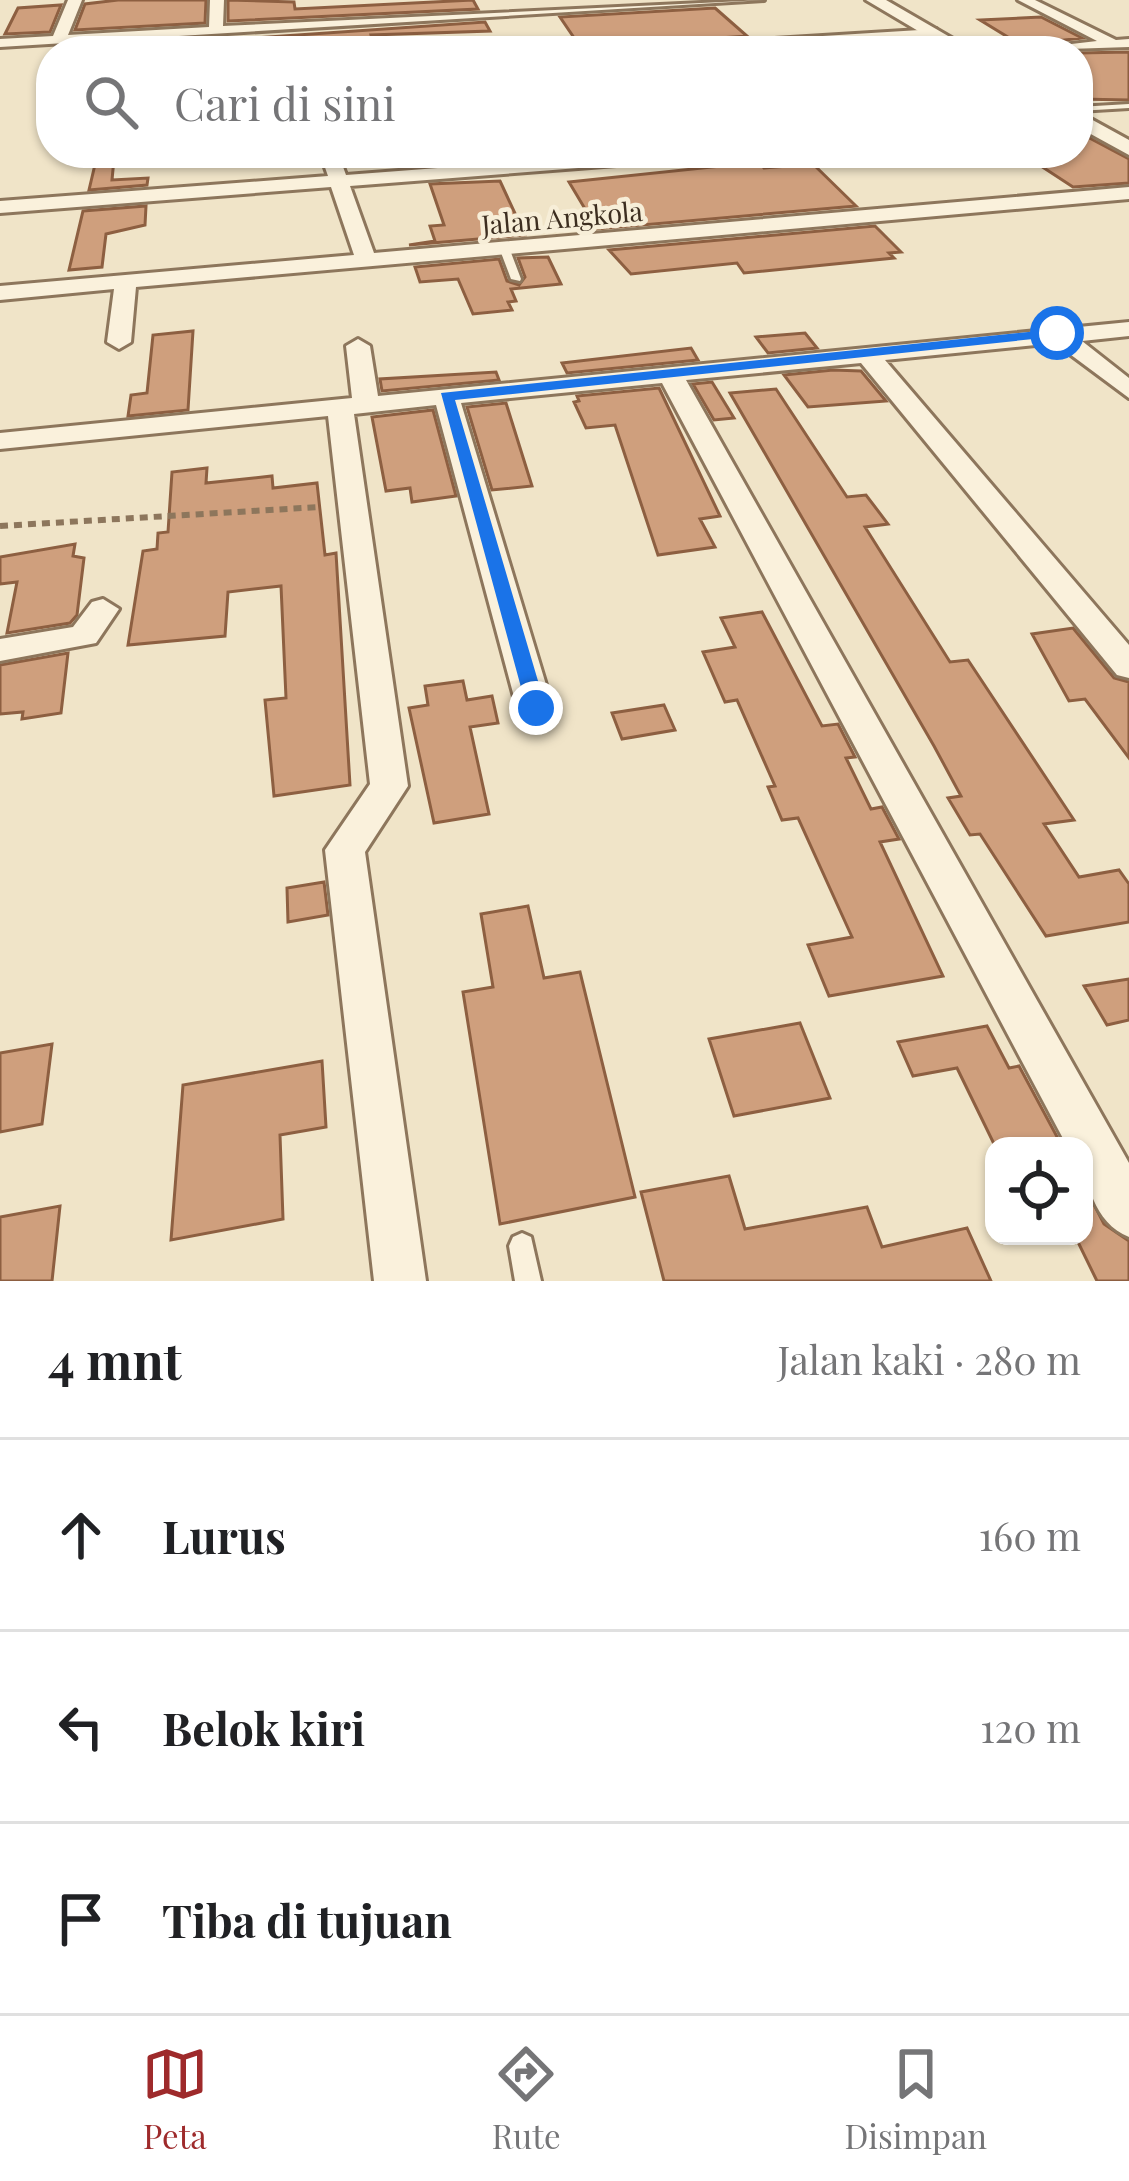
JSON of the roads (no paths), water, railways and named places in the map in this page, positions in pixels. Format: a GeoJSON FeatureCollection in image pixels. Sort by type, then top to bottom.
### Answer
{"type":"FeatureCollection","features":[{"type":"Feature","properties":{"kind":"street"},"geometry":{"type":"LineString","coordinates":[[61,36],[75,0]]}},
{"type":"Feature","properties":{"kind":"street"},"geometry":{"type":"LineString","coordinates":[[216,31],[217,0]]}},
{"type":"Feature","properties":{"kind":"street"},"geometry":{"type":"LineString","coordinates":[[357,0],[364,22]]}},
{"type":"Feature","properties":{"kind":"street"},"geometry":{"type":"LineString","coordinates":[[502,0],[512,14]]}},
{"type":"Feature","properties":{"kind":"street"},"geometry":{"type":"LineString","coordinates":[[129,36],[309,32],[364,22],[757,0]]}},
{"type":"Feature","properties":{"kind":"street"},"geometry":{"type":"LineString","coordinates":[[874,0],[939,36]]}},
{"type":"Feature","properties":{"kind":"street"},"geometry":{"type":"LineString","coordinates":[[1025,0],[1121,43]]}},
{"type":"Feature","properties":{"kind":"street"},"geometry":{"type":"LineString","coordinates":[[871,36],[932,32]]}},
{"type":"Feature","properties":{"kind":"street"},"geometry":{"type":"LineString","coordinates":[[0,43],[36,41]]}},
{"type":"Feature","properties":{"kind":"street"},"geometry":{"type":"LineString","coordinates":[[1093,126],[1129,149]]}},
{"type":"Feature","properties":{"kind":"street"},"geometry":{"type":"LineString","coordinates":[[333,168],[365,260]]}},
{"type":"Feature","properties":{"kind":"street"},"geometry":{"type":"LineString","coordinates":[[0,207],[515,168]]}},
{"type":"Feature","properties":{"kind":"street","name":"Jalan Angkola"},"geometry":{"type":"LineString","coordinates":[[0,293],[1129,194]]}},
{"type":"Feature","properties":{"kind":"street"},"geometry":{"type":"LineString","coordinates":[[119,342],[126,280]]}},
{"type":"Feature","properties":{"kind":"street"},"geometry":{"type":"LineString","coordinates":[[0,441],[1129,328]]}},
{"type":"Feature","properties":{"kind":"street"},"geometry":{"type":"LineString","coordinates":[[1057,333],[1129,390]]}},
{"type":"Feature","properties":{"kind":"street"},"geometry":{"type":"LineString","coordinates":[[358,346],[351,505],[388,786],[345,850],[400,1281]]}},
{"type":"Feature","properties":{"kind":"street"},"geometry":{"type":"LineString","coordinates":[[866,352],[1129,667]]}},
{"type":"Feature","properties":{"kind":"street"},"geometry":{"type":"LineString","coordinates":[[669,372],[1129,1212]]}},
{"type":"Feature","properties":{"kind":"street"},"geometry":{"type":"LineString","coordinates":[[446,397],[536,708]]}},
{"type":"Feature","properties":{"kind":"street"},"geometry":{"type":"LineString","coordinates":[[0,650],[84,636],[103,609]]}},
{"type":"Feature","properties":{"kind":"lane"},"geometry":{"type":"LineString","coordinates":[[1093,116],[1129,106]]}},
{"type":"Feature","properties":{"kind":"lane"},"geometry":{"type":"LineString","coordinates":[[505,250],[516,279]]}},
{"type":"Feature","properties":{"kind":"lane"},"geometry":{"type":"LineString","coordinates":[[522,1246],[528,1281]]}}]}
